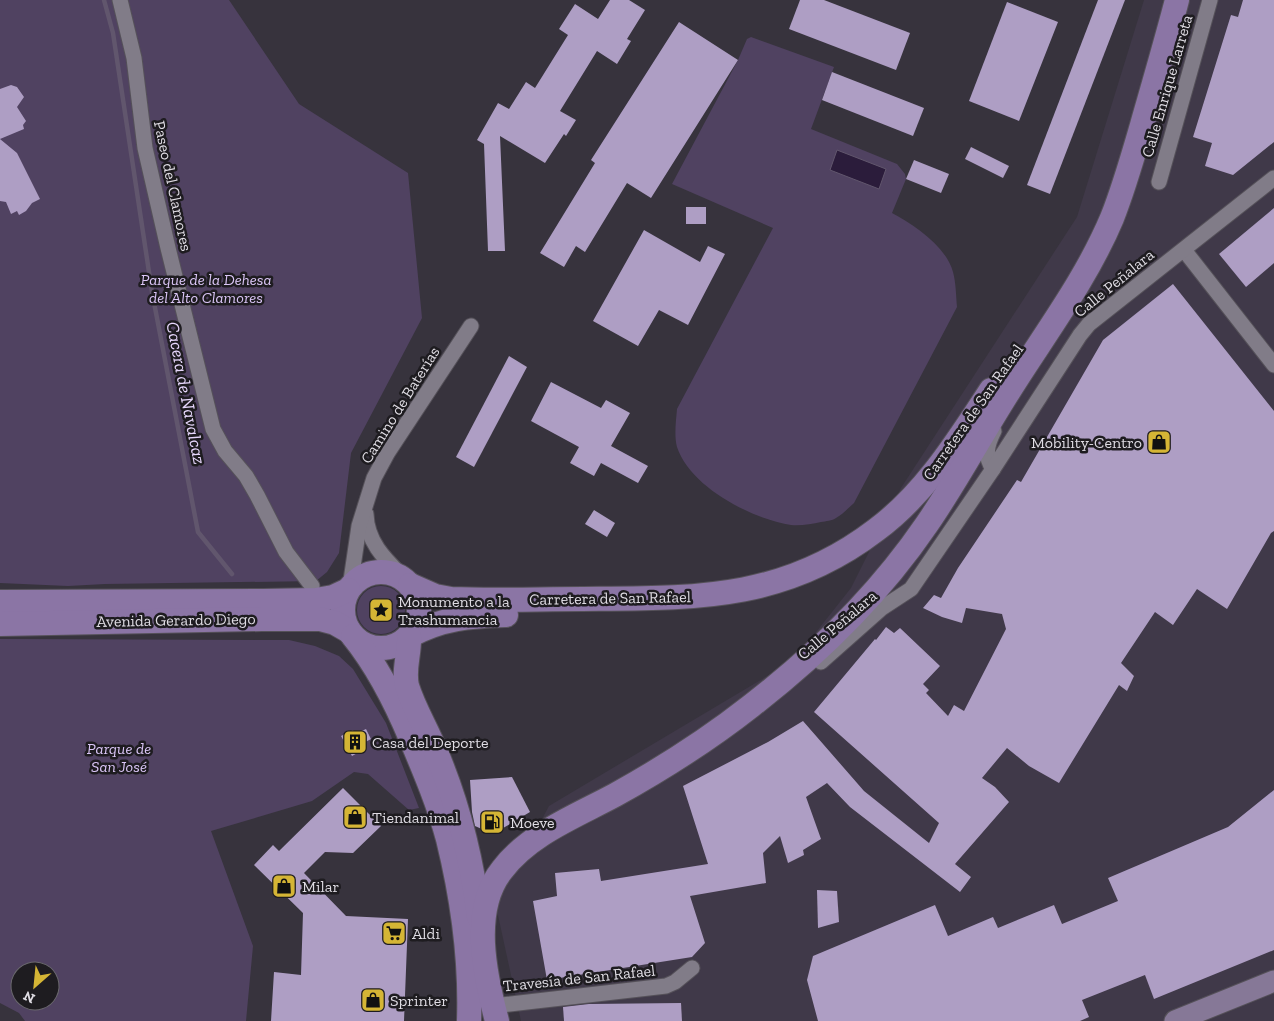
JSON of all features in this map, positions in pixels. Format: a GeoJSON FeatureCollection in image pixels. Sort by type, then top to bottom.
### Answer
{"type":"FeatureCollection","features":[{"type":"Feature","properties":{"kind":"main road","name":"Carretera de San Rafael"},"geometry":{"type":"LineString","coordinates":[[407,582],[440,597],[462,599],[655,599],[716,595],[757,587],[801,573],[838,555],[876,530],[919,490],[959,438],[1080,248],[1095,218],[1106,189],[1161,0]]}},
{"type":"Feature","properties":{"kind":"main road","name":"Carretera de San Rafael"},"geometry":{"type":"LineString","coordinates":[[495,1013],[484,948],[484,912],[488,896],[495,881],[509,862],[539,837],[664,765],[752,706],[801,665],[826,641],[885,578],[926,526],[1087,267],[1104,236],[1128,172],[1178,0]]}},
{"type":"Feature","properties":{"kind":"main road","name":"Carretera de San Rafael"},"geometry":{"type":"LineString","coordinates":[[409,636],[430,625],[459,618],[511,614],[656,614],[700,612],[776,598],[809,586],[863,558],[906,524],[943,484],[996,411]]}},
{"type":"Feature","properties":{"kind":"main road"},"geometry":{"type":"LineString","coordinates":[[351,634],[368,646],[381,648],[395,646],[409,636],[416,624],[419,611],[416,594],[407,582],[392,573],[377,571],[364,575],[349,588],[342,610],[344,621],[351,634],[367,653],[378,671],[402,718],[433,794],[448,839],[464,936],[469,994],[469,1021]]}},
{"type":"Feature","properties":{"kind":"main road","name":"Avenida Gerardo Diego"},"geometry":{"type":"LineString","coordinates":[[0,602],[263,602],[316,600],[333,597],[349,588]]}},
{"type":"Feature","properties":{"kind":"main road","name":"Avenida Gerardo Diego"},"geometry":{"type":"LineString","coordinates":[[0,624],[262,618],[320,619],[335,623],[351,634]]}},
{"type":"Feature","properties":{"kind":"main road"},"geometry":{"type":"LineString","coordinates":[[409,636],[409,652],[405,670],[407,686],[450,786],[476,892],[484,948]]}},
{"type":"Feature","properties":{"kind":"main road"},"geometry":{"type":"LineString","coordinates":[[1175,1021],[1274,980]]}},
{"type":"Feature","properties":{"kind":"street","name":"Paseo del Clamores"},"geometry":{"type":"LineString","coordinates":[[120,0],[134,58],[146,148],[168,248],[213,429],[225,451],[246,476],[283,548],[312,586]]}},
{"type":"Feature","properties":{"kind":"street","name":"Calle Enrique Larreta"},"geometry":{"type":"LineString","coordinates":[[1159,182],[1210,0]]}},
{"type":"Feature","properties":{"kind":"street","name":"Calle Peñalara"},"geometry":{"type":"LineString","coordinates":[[664,765],[695,752],[771,701],[815,667],[882,608],[911,589],[993,469],[1080,334],[1089,324],[1274,178]]}},
{"type":"Feature","properties":{"kind":"street"},"geometry":{"type":"LineString","coordinates":[[1184,250],[1274,365]]}},
{"type":"Feature","properties":{"kind":"street","name":"Camino de Baterías"},"geometry":{"type":"LineString","coordinates":[[349,588],[359,526],[374,478],[381,464],[471,326]]}},
{"type":"Feature","properties":{"kind":"street"},"geometry":{"type":"LineString","coordinates":[[993,469],[987,460],[989,440],[1034,352]]}},
{"type":"Feature","properties":{"kind":"street"},"geometry":{"type":"LineString","coordinates":[[948,490],[976,470],[983,468],[993,469]]}},
{"type":"Feature","properties":{"kind":"street","name":"Camino de Baterías"},"geometry":{"type":"LineString","coordinates":[[366,506],[367,528],[372,542],[407,582]]}},
{"type":"Feature","properties":{"kind":"street","name":"Travesía de San Rafael"},"geometry":{"type":"LineString","coordinates":[[495,1013],[666,986],[675,982],[692,968]]}},
{"type":"Feature","properties":{"kind":"shaded area"},"geometry":{"type":"Polygon","coordinates":[[[1144,0],[1274,0],[1274,1021],[521,1021],[496,906],[549,806],[794,660],[851,588],[901,488],[1077,217],[1144,0]]]}},
{"type":"Feature","properties":{"kind":"shaded area"},"geometry":{"type":"Polygon","coordinates":[[[837,150],[886,169],[879,189],[830,170],[837,150]]]}},
{"type":"Feature","properties":{"kind":"green space","name":"Parque de la Dehesa del Alto Clamores"},"geometry":{"type":"Polygon","coordinates":[[[0,0],[229,0],[299,104],[408,173],[422,318],[351,453],[339,553],[327,572],[316,581],[68,586],[0,583],[0,0]]]}},
{"type":"Feature","properties":{"kind":"green space"},"geometry":{"type":"Polygon","coordinates":[[[751,37],[834,67],[811,129],[897,164],[905,174],[906,179],[892,213],[928,237],[944,254],[953,272],[955,285],[957,307],[854,503],[834,519],[806,525],[775,522],[724,499],[708,488],[695,475],[684,462],[676,443],[677,409],[773,228],[672,184],[738,60],[747,39],[751,37]]]}},
{"type":"Feature","properties":{"kind":"green space"},"geometry":{"type":"Polygon","coordinates":[[[381,586],[390,588],[398,593],[403,601],[405,610],[403,619],[398,627],[390,632],[381,634],[372,632],[364,627],[359,619],[357,610],[359,601],[364,593],[372,588],[381,586]]]}},
{"type":"Feature","properties":{"kind":"green space","name":"Parque de San José"},"geometry":{"type":"Polygon","coordinates":[[[0,639],[289,640],[315,646],[339,656],[353,669],[386,723],[419,808],[409,810],[368,774],[354,772],[312,801],[211,831],[253,946],[246,1021],[25,1021],[15,1011],[60,1011],[60,961],[10,961],[10,1008],[0,1003],[0,639]]]}},
{"type":"Feature","properties":{"kind":"building"},"geometry":{"type":"Polygon","coordinates":[[[610,0],[629,0],[645,10],[627,39],[631,41],[617,64],[597,51],[560,111],[576,120],[566,136],[564,134],[545,163],[500,136],[505,251],[488,251],[484,144],[477,140],[498,103],[509,109],[526,82],[535,88],[568,35],[559,29],[575,4],[598,19],[610,0]]]}},
{"type":"Feature","properties":{"kind":"building"},"geometry":{"type":"Polygon","coordinates":[[[800,0],[824,0],[910,33],[896,70],[789,29],[800,0]]]}},
{"type":"Feature","properties":{"kind":"building"},"geometry":{"type":"Polygon","coordinates":[[[1098,0],[1125,0],[1050,194],[1027,185],[1098,0]]]}},
{"type":"Feature","properties":{"kind":"building"},"geometry":{"type":"Polygon","coordinates":[[[1243,0],[1274,0],[1274,142],[1233,175],[1205,166],[1212,143],[1193,137],[1231,15],[1238,17],[1243,0]]]}},
{"type":"Feature","properties":{"kind":"building"},"geometry":{"type":"Polygon","coordinates":[[[1007,2],[1058,22],[1019,121],[969,101],[1007,2]]]}},
{"type":"Feature","properties":{"kind":"building"},"geometry":{"type":"Polygon","coordinates":[[[679,22],[738,60],[651,198],[627,183],[585,252],[576,246],[564,267],[540,253],[595,163],[591,160],[679,22]]]}},
{"type":"Feature","properties":{"kind":"building"},"geometry":{"type":"Polygon","coordinates":[[[832,72],[924,108],[913,136],[822,100],[832,72]]]}},
{"type":"Feature","properties":{"kind":"building"},"geometry":{"type":"Polygon","coordinates":[[[11,85],[17,87],[24,97],[17,107],[26,121],[23,125],[24,129],[0,139],[0,89],[11,85]]]}},
{"type":"Feature","properties":{"kind":"building"},"geometry":{"type":"Polygon","coordinates":[[[0,139],[17,153],[40,199],[32,203],[26,211],[19,215],[17,211],[11,214],[6,202],[0,201],[0,139]]]}},
{"type":"Feature","properties":{"kind":"building"},"geometry":{"type":"Polygon","coordinates":[[[971,147],[1009,166],[1003,178],[965,159],[971,147]]]}},
{"type":"Feature","properties":{"kind":"building"},"geometry":{"type":"Polygon","coordinates":[[[914,160],[949,174],[941,193],[906,179],[914,160]]]}},
{"type":"Feature","properties":{"kind":"building"},"geometry":{"type":"Polygon","coordinates":[[[686,207],[706,207],[706,224],[686,224],[686,207]]]}},
{"type":"Feature","properties":{"kind":"building"},"geometry":{"type":"Polygon","coordinates":[[[1274,208],[1274,263],[1246,287],[1219,254],[1274,208]]]}},
{"type":"Feature","properties":{"kind":"building"},"geometry":{"type":"Polygon","coordinates":[[[644,230],[700,262],[708,246],[725,254],[688,325],[659,310],[638,346],[593,321],[644,230]]]}},
{"type":"Feature","properties":{"kind":"building"},"geometry":{"type":"Polygon","coordinates":[[[1173,284],[1274,411],[1274,531],[1271,533],[1227,609],[1197,589],[1173,625],[1155,612],[1121,663],[1134,676],[1127,691],[1119,685],[1059,783],[1029,766],[1007,748],[982,778],[995,787],[1009,802],[955,864],[971,877],[960,892],[850,807],[827,783],[806,797],[821,839],[803,850],[804,855],[788,863],[780,836],[763,853],[766,883],[690,896],[705,943],[692,957],[547,980],[533,901],[557,896],[555,873],[599,869],[601,881],[708,864],[683,786],[768,742],[803,721],[864,791],[929,843],[939,823],[814,712],[886,627],[894,633],[900,628],[940,666],[923,684],[929,690],[926,693],[948,716],[954,705],[964,711],[1006,629],[1002,614],[966,608],[962,623],[942,617],[923,608],[934,595],[941,598],[958,568],[1017,480],[1021,482],[1103,340],[1173,284]]]}},
{"type":"Feature","properties":{"kind":"building"},"geometry":{"type":"Polygon","coordinates":[[[509,356],[527,367],[474,467],[456,457],[509,356]]]}},
{"type":"Feature","properties":{"kind":"building"},"geometry":{"type":"Polygon","coordinates":[[[551,382],[601,408],[606,400],[630,413],[611,446],[648,466],[638,483],[601,463],[594,476],[570,463],[579,447],[531,421],[551,382]]]}},
{"type":"Feature","properties":{"kind":"building"},"geometry":{"type":"Polygon","coordinates":[[[594,510],[615,523],[607,537],[585,524],[594,510]]]}},
{"type":"Feature","properties":{"kind":"building","name":"Casa del Deporte"},"geometry":{"type":"Polygon","coordinates":[[[366,729],[371,739],[360,745],[363,750],[352,756],[341,736],[353,730],[355,734],[366,729]]]}},
{"type":"Feature","properties":{"kind":"building"},"geometry":{"type":"Polygon","coordinates":[[[512,777],[530,812],[493,834],[475,826],[470,780],[512,777]]]}},
{"type":"Feature","properties":{"kind":"building"},"geometry":{"type":"Polygon","coordinates":[[[343,788],[381,826],[353,853],[325,852],[304,873],[346,916],[408,919],[404,1021],[271,1021],[274,972],[301,975],[303,913],[254,865],[273,845],[279,851],[343,788]]]}},
{"type":"Feature","properties":{"kind":"building"},"geometry":{"type":"Polygon","coordinates":[[[1274,790],[1274,950],[1154,999],[1145,975],[1082,1000],[1089,1017],[1080,1021],[818,1021],[807,980],[813,956],[935,905],[948,936],[993,917],[998,928],[1054,905],[1062,924],[1118,901],[1108,878],[1228,827],[1274,790]]]}},
{"type":"Feature","properties":{"kind":"building"},"geometry":{"type":"Polygon","coordinates":[[[817,890],[837,891],[839,922],[818,928],[817,890]]]}},
{"type":"Feature","properties":{"kind":"building"},"geometry":{"type":"Polygon","coordinates":[[[681,1003],[682,1021],[564,1021],[563,1007],[589,1004],[681,1003]]]}},
{"type":"Feature","properties":{"kind":"waterway","name":"Cacera de Navalcaz"},"geometry":{"type":"LineString","coordinates":[[104,0],[113,33],[152,292],[198,532],[232,574]]}},
{"type":"Feature","properties":{"kind":"place","name":"Mobility-Centro"},"geometry":{"type":"Point","coordinates":[1159,442]}},
{"type":"Feature","properties":{"kind":"place","name":"Monumento a la Trashumancia"},"geometry":{"type":"Point","coordinates":[381,610]}},
{"type":"Feature","properties":{"kind":"place","name":"Casa del Deporte"},"geometry":{"type":"Point","coordinates":[355,742]}},
{"type":"Feature","properties":{"kind":"place","name":"Tiendanimal"},"geometry":{"type":"Point","coordinates":[355,817]}},
{"type":"Feature","properties":{"kind":"place","name":"Moeve"},"geometry":{"type":"Point","coordinates":[492,822]}},
{"type":"Feature","properties":{"kind":"place","name":"Milar"},"geometry":{"type":"Point","coordinates":[284,886]}},
{"type":"Feature","properties":{"kind":"place","name":"Aldi"},"geometry":{"type":"Point","coordinates":[394,933]}},
{"type":"Feature","properties":{"kind":"place","name":"Sprinter"},"geometry":{"type":"Point","coordinates":[373,1000]}}]}
